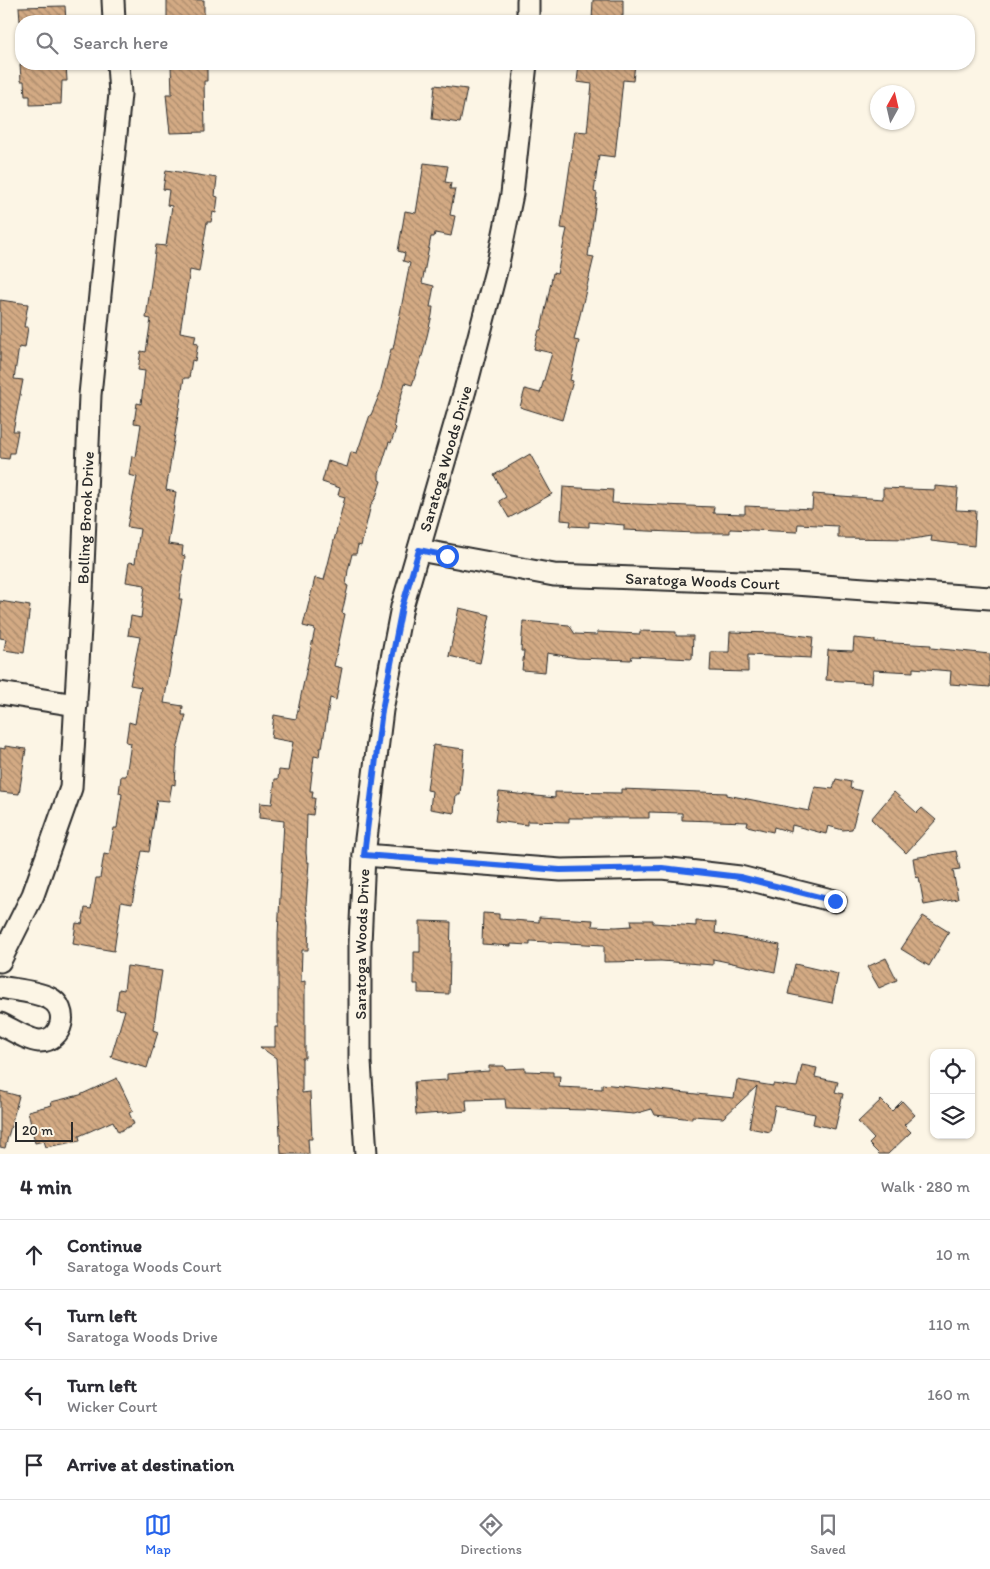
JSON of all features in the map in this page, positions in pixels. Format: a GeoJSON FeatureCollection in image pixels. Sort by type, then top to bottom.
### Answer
{"type":"FeatureCollection","features":[{"type":"Feature","properties":{"kind":"street"},"geometry":{"type":"LineString","coordinates":[[113,0],[114,15]]}},
{"type":"Feature","properties":{"kind":"street"},"geometry":{"type":"LineString","coordinates":[[528,0],[528,15]]}},
{"type":"Feature","properties":{"kind":"street","name":"Bolling Brook Drive"},"geometry":{"type":"LineString","coordinates":[[0,960],[33,895],[71,788],[90,395],[120,94],[118,70]]}},
{"type":"Feature","properties":{"kind":"street","name":"Saratoga Woods Drive"},"geometry":{"type":"LineString","coordinates":[[366,1154],[358,1002],[364,855],[382,710],[402,607],[465,390],[498,262],[512,194],[525,70]]}},
{"type":"Feature","properties":{"kind":"street","name":"Saratoga Woods Court"},"geometry":{"type":"LineString","coordinates":[[419,550],[554,575],[794,584],[990,598]]}},
{"type":"Feature","properties":{"kind":"street"},"geometry":{"type":"LineString","coordinates":[[0,693],[76,705]]}},
{"type":"Feature","properties":{"kind":"street"},"geometry":{"type":"LineString","coordinates":[[364,855],[560,870],[662,868],[740,877],[835,901]]}},
{"type":"Feature","properties":{"kind":"street"},"geometry":{"type":"LineString","coordinates":[[0,987],[51,998],[61,1010],[62,1017],[58,1032],[52,1037],[38,1041],[0,1024]]}},
{"type":"Feature","properties":{"kind":"building"},"geometry":{"type":"Polygon","coordinates":[[[167,0],[204,0],[204,15],[167,15],[167,0]]]}},
{"type":"Feature","properties":{"kind":"building"},"geometry":{"type":"Polygon","coordinates":[[[593,0],[623,0],[623,15],[592,15],[593,0]]]}},
{"type":"Feature","properties":{"kind":"building"},"geometry":{"type":"Polygon","coordinates":[[[65,6],[66,15],[20,15],[19,7],[65,6]]]}},
{"type":"Feature","properties":{"kind":"building"},"geometry":{"type":"Polygon","coordinates":[[[20,70],[66,70],[67,81],[62,81],[61,104],[30,105],[30,96],[25,96],[24,81],[21,81],[20,70]]]}},
{"type":"Feature","properties":{"kind":"building"},"geometry":{"type":"Polygon","coordinates":[[[171,70],[207,70],[207,81],[204,81],[205,132],[170,133],[166,94],[172,94],[171,70]]]}},
{"type":"Feature","properties":{"kind":"building"},"geometry":{"type":"Polygon","coordinates":[[[578,70],[634,70],[633,81],[623,80],[615,157],[599,155],[594,192],[597,193],[588,256],[594,257],[574,340],[579,341],[570,380],[573,381],[562,420],[520,407],[525,389],[540,393],[552,353],[534,349],[539,330],[541,330],[553,273],[557,274],[567,229],[561,228],[575,131],[587,132],[592,84],[577,82],[578,70]]]}},
{"type":"Feature","properties":{"kind":"building"},"geometry":{"type":"Polygon","coordinates":[[[435,85],[467,89],[460,123],[432,119],[435,85]]]}},
{"type":"Feature","properties":{"kind":"building"},"geometry":{"type":"Polygon","coordinates":[[[424,163],[448,166],[445,182],[451,183],[450,189],[455,189],[450,215],[455,216],[451,236],[435,233],[434,237],[431,237],[422,283],[434,286],[430,307],[433,307],[423,353],[412,385],[405,383],[395,417],[394,426],[396,428],[391,443],[389,442],[379,474],[379,480],[381,481],[376,497],[371,505],[361,546],[358,545],[356,554],[352,554],[348,570],[346,585],[348,586],[342,613],[345,614],[334,666],[342,668],[336,700],[330,698],[322,748],[320,748],[319,757],[314,756],[310,791],[313,791],[312,798],[315,798],[313,815],[307,814],[306,853],[307,862],[309,862],[306,904],[309,925],[308,950],[302,950],[301,982],[305,981],[305,1058],[302,1058],[302,1093],[310,1092],[312,1139],[308,1139],[309,1154],[281,1154],[276,1058],[260,1047],[275,1047],[275,1027],[278,1027],[278,934],[284,821],[259,818],[260,803],[272,804],[275,779],[278,779],[279,770],[288,771],[293,742],[271,738],[274,715],[296,719],[315,629],[303,626],[315,578],[324,580],[345,497],[338,495],[340,488],[322,482],[328,461],[347,467],[351,452],[357,453],[380,393],[391,349],[393,349],[410,263],[403,261],[405,253],[398,251],[405,211],[416,213],[424,163]]]}},
{"type":"Feature","properties":{"kind":"building"},"geometry":{"type":"Polygon","coordinates":[[[166,170],[217,178],[215,196],[218,197],[216,213],[213,212],[211,222],[207,222],[199,272],[190,270],[180,332],[196,335],[194,343],[198,344],[195,361],[192,360],[189,378],[184,378],[166,490],[176,492],[168,544],[183,546],[182,555],[185,556],[179,599],[182,599],[164,703],[183,706],[182,715],[186,715],[177,750],[175,785],[172,784],[169,801],[157,800],[149,852],[142,851],[132,904],[121,902],[114,951],[73,944],[76,923],[82,924],[85,908],[91,909],[96,878],[100,878],[104,854],[109,855],[114,828],[117,828],[122,794],[119,793],[121,776],[126,776],[131,743],[126,742],[129,722],[135,724],[141,687],[130,685],[140,637],[128,635],[131,616],[141,618],[145,585],[126,582],[129,562],[135,563],[140,529],[127,527],[137,477],[129,475],[132,456],[136,457],[141,424],[134,423],[137,403],[141,404],[145,371],[138,370],[141,351],[146,352],[151,319],[146,318],[156,245],[166,246],[172,206],[167,205],[169,190],[163,189],[166,170]]]}},
{"type":"Feature","properties":{"kind":"building"},"geometry":{"type":"Polygon","coordinates":[[[0,300],[28,304],[24,327],[28,327],[25,348],[19,347],[14,379],[23,380],[13,431],[18,431],[14,453],[10,453],[9,459],[0,458],[0,300]]]}},
{"type":"Feature","properties":{"kind":"building"},"geometry":{"type":"Polygon","coordinates":[[[530,454],[552,494],[509,518],[499,501],[506,497],[494,475],[530,454]]]}},
{"type":"Feature","properties":{"kind":"building"},"geometry":{"type":"Polygon","coordinates":[[[935,486],[958,488],[956,510],[976,511],[974,546],[931,541],[932,536],[913,539],[838,538],[838,526],[798,524],[797,532],[730,529],[730,533],[696,533],[624,530],[624,525],[589,522],[589,527],[570,526],[571,521],[561,520],[563,487],[613,490],[612,503],[714,507],[713,513],[745,514],[745,506],[812,509],[813,494],[883,499],[883,488],[935,490],[935,486]]]}},
{"type":"Feature","properties":{"kind":"building"},"geometry":{"type":"Polygon","coordinates":[[[0,601],[30,606],[24,653],[4,650],[6,639],[0,638],[0,601]]]}},
{"type":"Feature","properties":{"kind":"building"},"geometry":{"type":"Polygon","coordinates":[[[459,608],[490,615],[480,663],[449,656],[459,608]]]}},
{"type":"Feature","properties":{"kind":"building"},"geometry":{"type":"Polygon","coordinates":[[[523,621],[569,625],[575,634],[597,635],[597,632],[640,634],[640,631],[676,632],[676,636],[693,636],[692,659],[632,656],[631,660],[577,658],[547,653],[545,672],[522,670],[524,651],[521,651],[523,621]]]}},
{"type":"Feature","properties":{"kind":"building"},"geometry":{"type":"Polygon","coordinates":[[[730,632],[780,633],[813,637],[811,658],[748,655],[748,672],[710,671],[711,652],[729,652],[730,632]]]}},
{"type":"Feature","properties":{"kind":"building"},"geometry":{"type":"Polygon","coordinates":[[[854,638],[875,640],[875,642],[931,645],[931,648],[990,654],[990,687],[950,684],[951,671],[913,668],[913,672],[873,670],[872,683],[826,680],[828,650],[853,651],[854,638]]]}},
{"type":"Feature","properties":{"kind":"building"},"geometry":{"type":"Polygon","coordinates":[[[433,745],[464,749],[460,795],[456,795],[454,813],[430,809],[432,791],[427,790],[433,745]]]}},
{"type":"Feature","properties":{"kind":"building"},"geometry":{"type":"Polygon","coordinates":[[[5,746],[26,749],[19,794],[0,792],[0,748],[5,749],[5,746]]]}},
{"type":"Feature","properties":{"kind":"building"},"geometry":{"type":"Polygon","coordinates":[[[836,779],[851,782],[850,788],[862,791],[852,829],[843,830],[828,826],[826,834],[792,825],[791,832],[774,827],[773,832],[747,826],[748,822],[682,820],[682,813],[649,812],[649,818],[569,818],[569,822],[527,821],[527,825],[495,821],[499,792],[555,798],[555,792],[621,793],[621,789],[727,793],[727,795],[809,811],[815,787],[833,789],[836,779]]]}},
{"type":"Feature","properties":{"kind":"building"},"geometry":{"type":"Polygon","coordinates":[[[894,792],[917,813],[922,808],[936,820],[906,853],[871,819],[894,792]]]}},
{"type":"Feature","properties":{"kind":"building"},"geometry":{"type":"Polygon","coordinates":[[[956,851],[960,869],[953,870],[958,899],[924,905],[919,877],[916,878],[913,858],[956,851]]]}},
{"type":"Feature","properties":{"kind":"building"},"geometry":{"type":"Polygon","coordinates":[[[483,913],[499,914],[499,919],[539,922],[539,917],[593,920],[592,926],[616,927],[632,926],[631,920],[653,920],[653,923],[696,926],[696,921],[716,922],[715,933],[780,945],[775,972],[713,959],[713,965],[661,961],[604,962],[604,945],[530,941],[530,945],[482,944],[483,913]]]}},
{"type":"Feature","properties":{"kind":"building"},"geometry":{"type":"Polygon","coordinates":[[[923,916],[949,932],[929,966],[901,949],[923,916]]]}},
{"type":"Feature","properties":{"kind":"building"},"geometry":{"type":"Polygon","coordinates":[[[420,921],[451,922],[449,994],[418,993],[418,984],[414,984],[414,952],[420,952],[420,921]]]}},
{"type":"Feature","properties":{"kind":"building"},"geometry":{"type":"Polygon","coordinates":[[[886,958],[897,980],[879,988],[867,967],[886,958]]]}},
{"type":"Feature","properties":{"kind":"building"},"geometry":{"type":"Polygon","coordinates":[[[795,964],[838,974],[832,1003],[788,994],[795,964]]]}},
{"type":"Feature","properties":{"kind":"building"},"geometry":{"type":"Polygon","coordinates":[[[127,966],[162,971],[153,1030],[158,1032],[147,1068],[111,1057],[125,1010],[116,1009],[119,989],[124,990],[127,966]]]}},
{"type":"Feature","properties":{"kind":"building"},"geometry":{"type":"Polygon","coordinates":[[[802,1065],[817,1068],[815,1077],[838,1082],[835,1092],[843,1094],[835,1129],[813,1124],[815,1114],[775,1106],[770,1132],[749,1128],[757,1086],[723,1118],[692,1116],[692,1119],[655,1115],[652,1109],[634,1114],[586,1110],[506,1108],[505,1099],[466,1100],[467,1111],[416,1115],[414,1082],[447,1080],[447,1074],[489,1071],[489,1066],[504,1066],[505,1069],[525,1068],[525,1071],[553,1072],[553,1076],[560,1076],[559,1087],[602,1089],[602,1084],[734,1098],[737,1080],[773,1086],[773,1084],[797,1087],[802,1065]]]}},
{"type":"Feature","properties":{"kind":"building"},"geometry":{"type":"Polygon","coordinates":[[[117,1078],[133,1111],[129,1113],[134,1124],[118,1132],[113,1121],[79,1136],[80,1141],[46,1147],[44,1141],[35,1143],[28,1111],[52,1105],[51,1102],[80,1095],[117,1078]]]}},
{"type":"Feature","properties":{"kind":"building"},"geometry":{"type":"Polygon","coordinates":[[[0,1091],[19,1096],[5,1148],[0,1147],[0,1091]]]}},
{"type":"Feature","properties":{"kind":"building"},"geometry":{"type":"Polygon","coordinates":[[[881,1100],[892,1111],[902,1101],[915,1115],[904,1125],[911,1132],[888,1154],[879,1154],[869,1144],[874,1139],[858,1122],[881,1100]]]}},
{"type":"Feature","properties":{"kind":"route"},"geometry":{"type":"LineString","coordinates":[[447,556],[419,550],[402,607],[382,710],[364,855],[560,870],[662,868],[740,877],[787,887],[835,901]]}}]}
